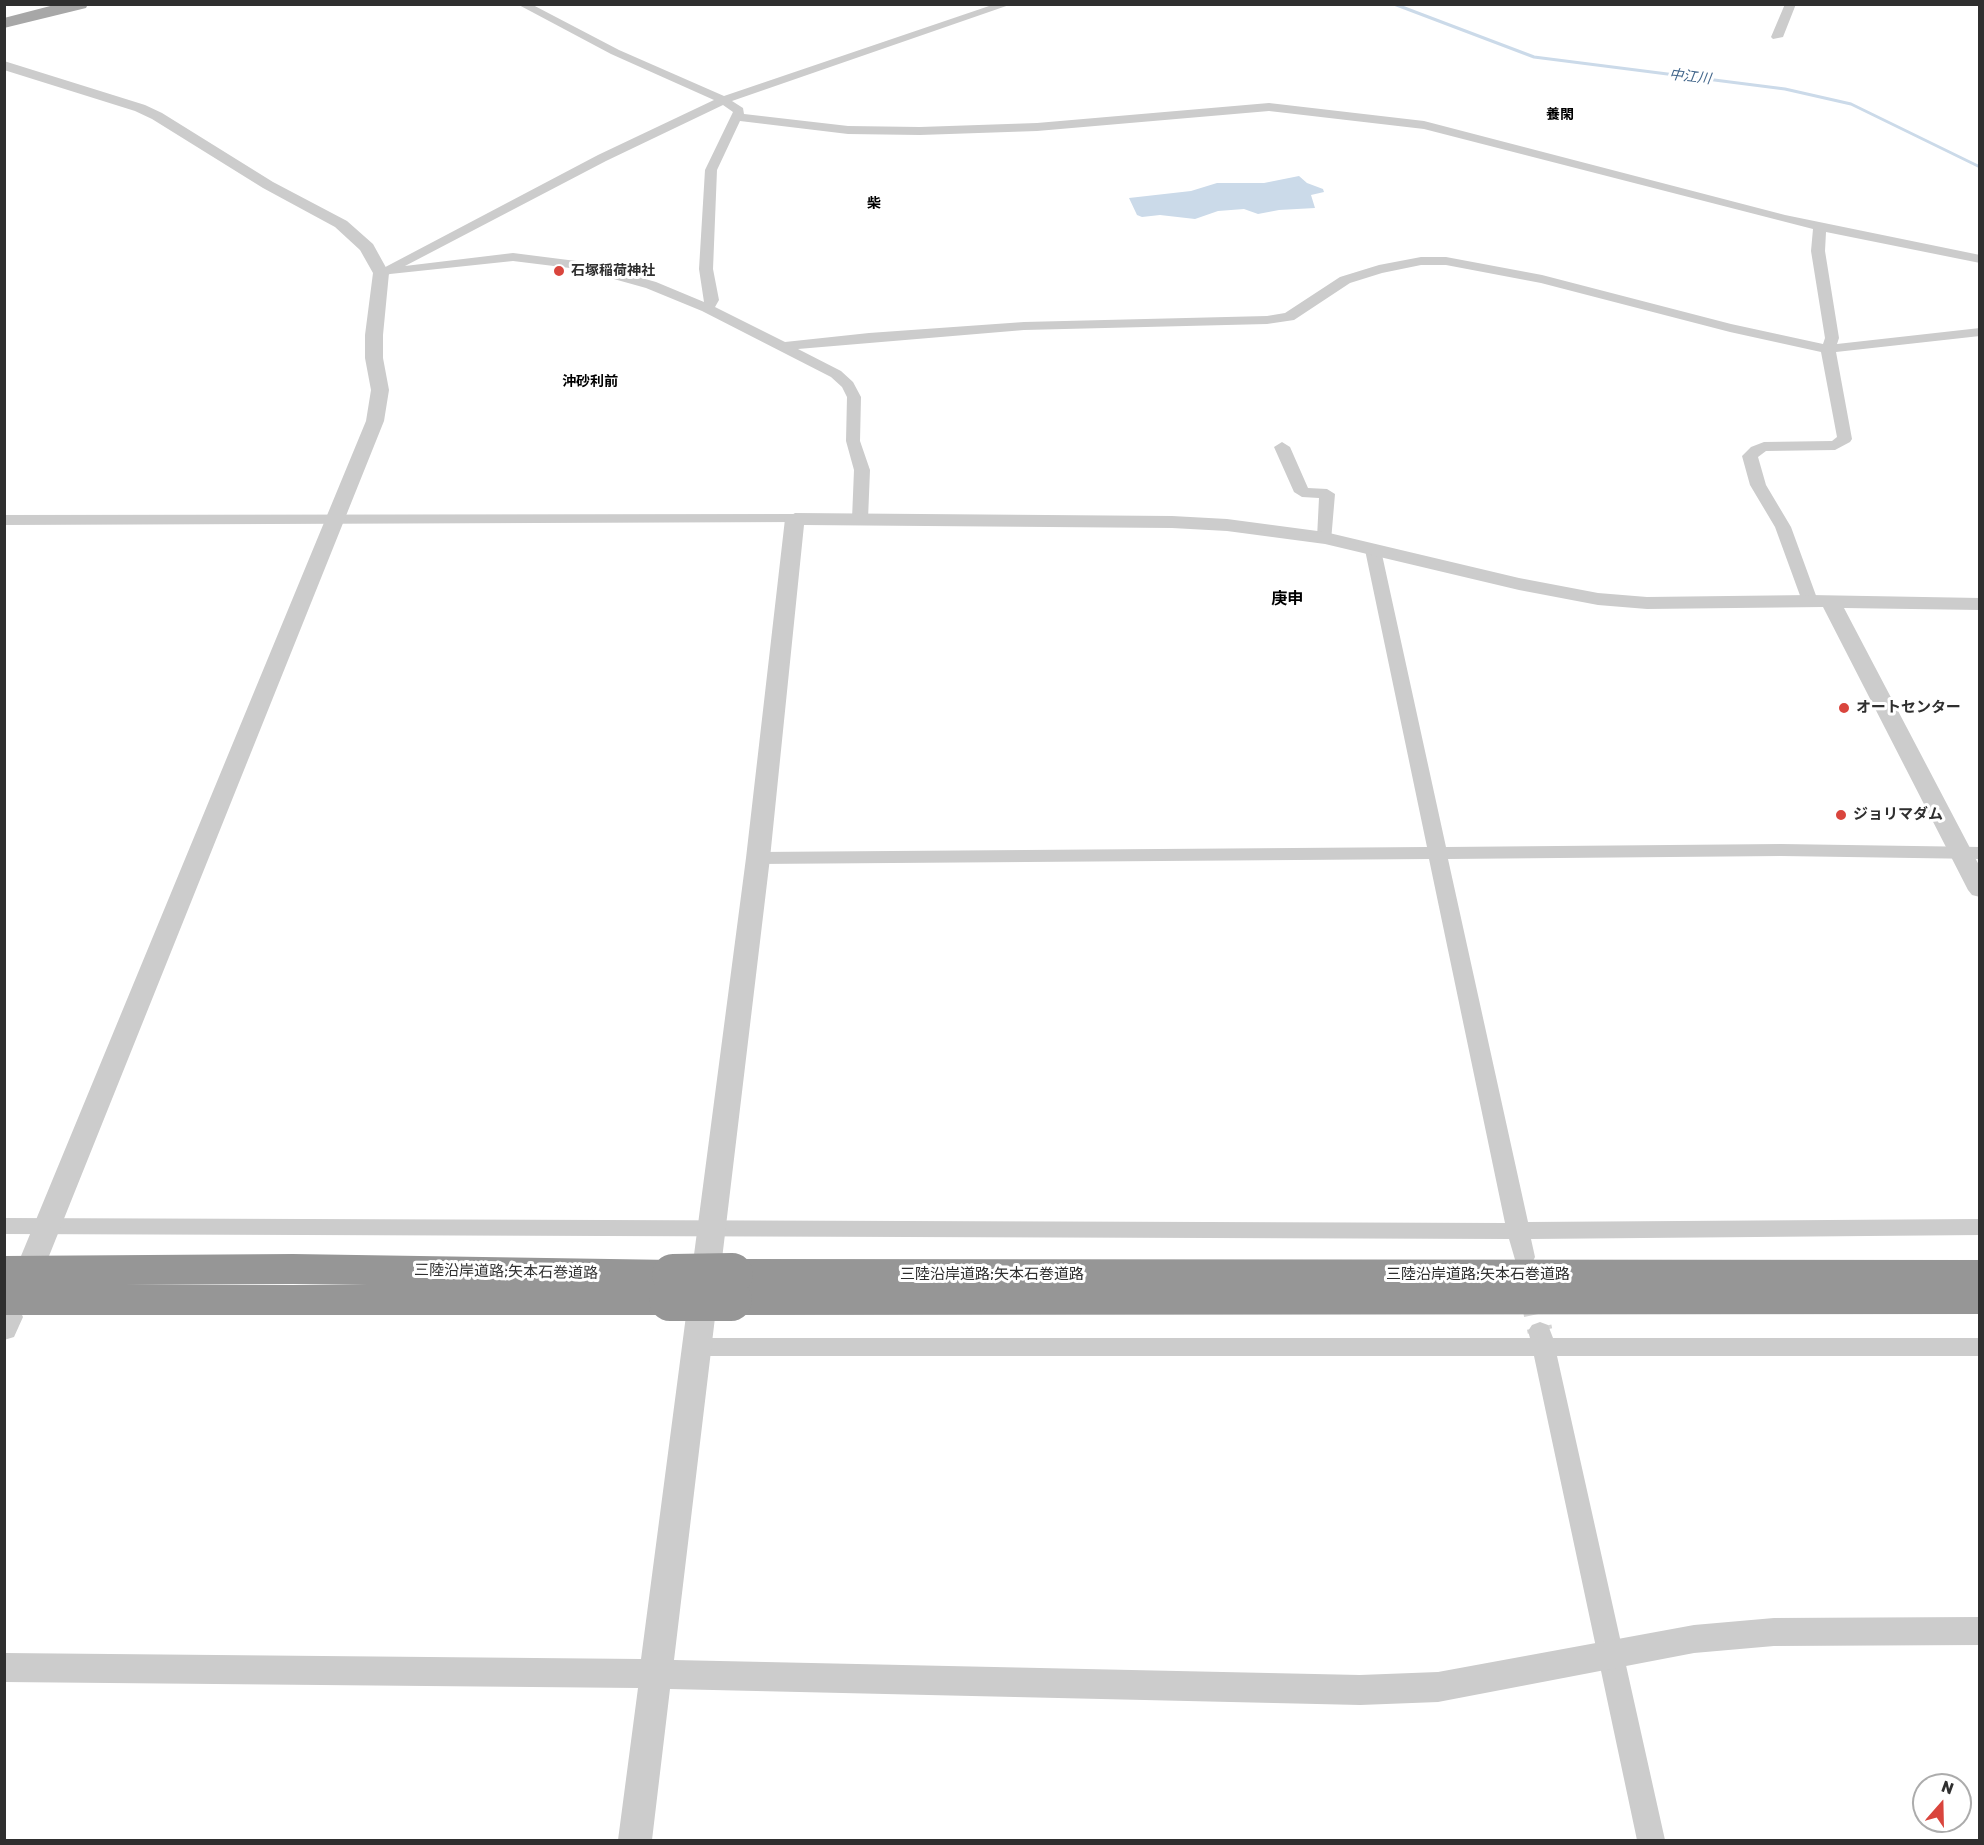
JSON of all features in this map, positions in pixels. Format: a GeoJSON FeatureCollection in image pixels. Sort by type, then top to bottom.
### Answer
{"type":"FeatureCollection","features":[{"type":"Feature","properties":{"kind":"highway","name":"三陸沿岸道路;矢本石巻道路"},"geometry":{"type":"LineString","coordinates":[[20,1264],[293,1269],[672,1287]]}},
{"type":"Feature","properties":{"kind":"highway","name":"三陸沿岸道路;矢本石巻道路"},"geometry":{"type":"LineString","coordinates":[[6,1316],[672,1287],[1980,1275]]}},
{"type":"Feature","properties":{"kind":"highway","name":"三陸沿岸道路;矢本石巻道路"},"geometry":{"type":"LineString","coordinates":[[732,1287],[1980,1299]]}},
{"type":"Feature","properties":{"kind":"main road"},"geometry":{"type":"LineString","coordinates":[[4,23],[80,4]]}},
{"type":"Feature","properties":{"kind":"street"},"geometry":{"type":"LineString","coordinates":[[522,4],[615,52],[723,100],[735,106],[739,111],[711,170],[706,268],[712,300],[707,308]]}},
{"type":"Feature","properties":{"kind":"street"},"geometry":{"type":"LineString","coordinates":[[381,273],[602,158],[723,100],[1007,4]]}},
{"type":"Feature","properties":{"kind":"street"},"geometry":{"type":"LineString","coordinates":[[1778,37],[1791,4]]}},
{"type":"Feature","properties":{"kind":"street"},"geometry":{"type":"LineString","coordinates":[[4,64],[157,116],[268,185],[340,224],[367,247],[381,273],[374,335],[374,358],[380,390],[375,421],[47,1227],[20,1264]]}},
{"type":"Feature","properties":{"kind":"street"},"geometry":{"type":"LineString","coordinates":[[738,117],[848,130],[911,132],[1037,127],[1269,107],[1293,108],[1424,125],[1820,227],[1980,259]]}},
{"type":"Feature","properties":{"kind":"street"},"geometry":{"type":"LineString","coordinates":[[1820,227],[1818,251],[1832,338],[1828,349],[1845,439],[1842,443],[1764,447],[1756,450],[1750,456],[1758,485],[1784,527],[1820,602],[1970,853],[1980,890]]}},
{"type":"Feature","properties":{"kind":"street"},"geometry":{"type":"LineString","coordinates":[[381,273],[513,257],[550,260],[579,265],[651,285],[707,308],[836,375],[851,391],[854,397],[853,441],[862,470],[860,519]]}},
{"type":"Feature","properties":{"kind":"street"},"geometry":{"type":"LineString","coordinates":[[781,347],[869,337],[1024,326],[1267,320],[1289,317],[1345,280],[1421,261],[1446,261],[1542,279],[1730,328],[1828,349],[1980,332]]}},
{"type":"Feature","properties":{"kind":"street"},"geometry":{"type":"LineString","coordinates":[[1282,447],[1302,492],[1327,494],[1325,538]]}},
{"type":"Feature","properties":{"kind":"street"},"geometry":{"type":"LineString","coordinates":[[635,1840],[758,858],[795,519]]}},
{"type":"Feature","properties":{"kind":"street"},"geometry":{"type":"LineString","coordinates":[[4,520],[860,519],[1172,522],[1227,525],[1325,538],[1519,584],[1598,599],[1647,603],[1980,604]]}},
{"type":"Feature","properties":{"kind":"street"},"geometry":{"type":"LineString","coordinates":[[1373,550],[1524,1257]]}},
{"type":"Feature","properties":{"kind":"street"},"geometry":{"type":"LineString","coordinates":[[758,858],[1781,850],[1970,853]]}},
{"type":"Feature","properties":{"kind":"street"},"geometry":{"type":"LineString","coordinates":[[4,1226],[1518,1231],[1980,1227]]}},
{"type":"Feature","properties":{"kind":"street"},"geometry":{"type":"LineString","coordinates":[[696,1347],[1541,1338],[1980,1347]]}},
{"type":"Feature","properties":{"kind":"street"},"geometry":{"type":"LineString","coordinates":[[1541,1338],[1651,1840]]}},
{"type":"Feature","properties":{"kind":"street"},"geometry":{"type":"LineString","coordinates":[[4,1667],[655,1674],[1360,1690],[1438,1687],[1694,1639],[1774,1632],[1980,1630]]}},
{"type":"Feature","properties":{"kind":"water"},"geometry":{"type":"Polygon","coordinates":[[[1299,176],[1307,183],[1323,189],[1324,192],[1311,195],[1315,208],[1258,214],[1244,209],[1218,211],[1195,219],[1160,215],[1142,217],[1137,215],[1129,198],[1191,191],[1217,183],[1264,183],[1299,176]]]}},
{"type":"Feature","properties":{"kind":"waterway","name":"中江川"},"geometry":{"type":"LineString","coordinates":[[1394,4],[1534,57],[1785,89],[1851,104],[1980,167]]}},
{"type":"Feature","properties":{"kind":"tunnel"},"geometry":{"type":"LineString","coordinates":[[1531,1290],[1540,1331]]}},
{"type":"Feature","properties":{"kind":"place","name":"石塚稲荷神社"},"geometry":{"type":"Point","coordinates":[559,271]}},
{"type":"Feature","properties":{"kind":"place","name":"オートセンター"},"geometry":{"type":"Point","coordinates":[1844,708]}},
{"type":"Feature","properties":{"kind":"place","name":"ジョリマダム"},"geometry":{"type":"Point","coordinates":[1841,815]}},
{"type":"Feature","properties":{"kind":"district","name":"養閑"},"geometry":{"type":"Point","coordinates":[1560,115]}},
{"type":"Feature","properties":{"kind":"district","name":"柴"},"geometry":{"type":"Point","coordinates":[874,204]}},
{"type":"Feature","properties":{"kind":"district","name":"沖砂利前"},"geometry":{"type":"Point","coordinates":[590,382]}},
{"type":"Feature","properties":{"kind":"district","name":"庚申"},"geometry":{"type":"Point","coordinates":[1287,599]}}]}
